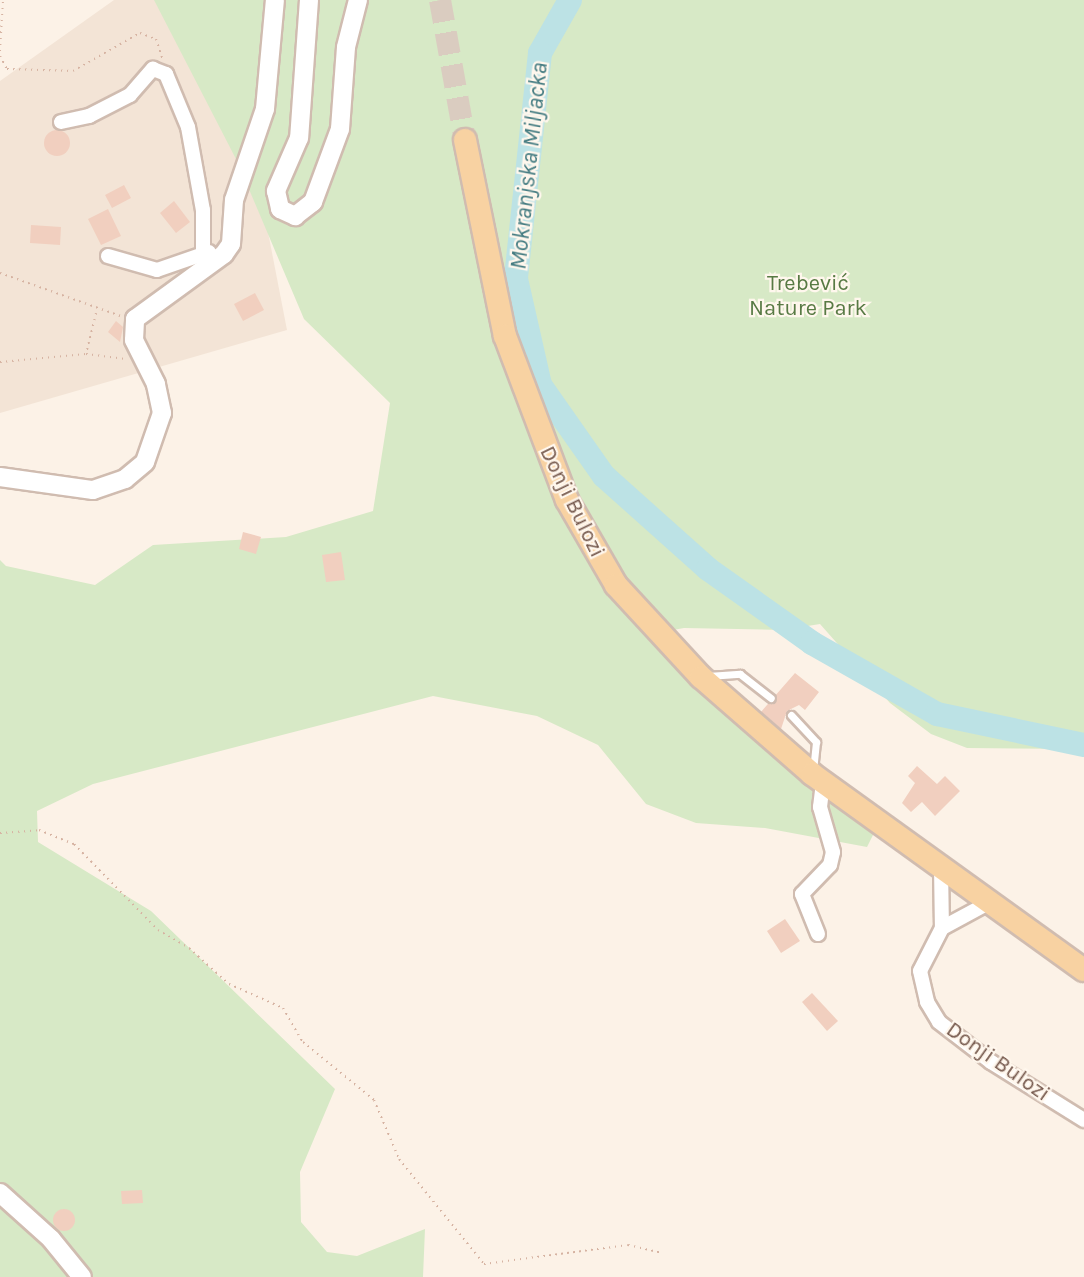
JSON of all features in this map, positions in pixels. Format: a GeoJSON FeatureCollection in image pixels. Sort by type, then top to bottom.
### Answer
{"type":"FeatureCollection","features":[{"type":"Feature","properties":{"kind":"main road","name":"Donji Bulozi"},"geometry":{"type":"LineString","coordinates":[[465,140],[505,336],[567,500],[616,585],[701,677],[817,778],[1084,970]]}},
{"type":"Feature","properties":{"kind":"street"},"geometry":{"type":"LineString","coordinates":[[0,477],[93,489],[136,472],[155,445],[162,413],[156,384],[138,351],[135,319],[224,254],[231,244],[234,200],[265,109],[275,0]]}},
{"type":"Feature","properties":{"kind":"street"},"geometry":{"type":"LineString","coordinates":[[309,0],[298,138],[276,191],[280,209],[295,216],[313,202],[340,129],[346,47],[358,0]]}},
{"type":"Feature","properties":{"kind":"street"},"geometry":{"type":"LineString","coordinates":[[61,122],[89,116],[130,95],[153,69],[166,74],[188,127],[203,210],[203,255]]}},
{"type":"Feature","properties":{"kind":"street"},"geometry":{"type":"LineString","coordinates":[[108,256],[157,270],[231,244]]}},
{"type":"Feature","properties":{"kind":"street"},"geometry":{"type":"LineString","coordinates":[[817,778],[820,807],[833,852],[830,865],[802,894],[818,934]]}},
{"type":"Feature","properties":{"kind":"street","name":"Donji Bulozi"},"geometry":{"type":"LineString","coordinates":[[941,867],[942,928],[920,981],[939,1022],[1084,1120]]}},
{"type":"Feature","properties":{"kind":"street"},"geometry":{"type":"LineString","coordinates":[[942,928],[990,902]]}},
{"type":"Feature","properties":{"kind":"street"},"geometry":{"type":"LineString","coordinates":[[0,1193],[51,1239],[82,1277]]}},
{"type":"Feature","properties":{"kind":"lane"},"geometry":{"type":"LineString","coordinates":[[701,677],[740,674],[771,699]]}},
{"type":"Feature","properties":{"kind":"lane"},"geometry":{"type":"LineString","coordinates":[[791,715],[816,742],[817,778]]}},
{"type":"Feature","properties":{"kind":"path"},"geometry":{"type":"LineString","coordinates":[[0,51],[3,0]]}},
{"type":"Feature","properties":{"kind":"path"},"geometry":{"type":"LineString","coordinates":[[0,56],[7,69],[74,71],[140,33],[156,39],[166,74]]}},
{"type":"Feature","properties":{"kind":"path"},"geometry":{"type":"LineString","coordinates":[[0,273],[97,312],[135,319]]}},
{"type":"Feature","properties":{"kind":"path"},"geometry":{"type":"LineString","coordinates":[[86,354],[97,312]]}},
{"type":"Feature","properties":{"kind":"path"},"geometry":{"type":"LineString","coordinates":[[0,362],[86,354],[121,362],[138,351]]}},
{"type":"Feature","properties":{"kind":"path"},"geometry":{"type":"LineString","coordinates":[[0,833],[39,830],[74,844],[158,930],[229,984],[283,1008],[303,1042],[374,1100],[399,1159],[484,1264],[628,1245],[659,1252]]}},
{"type":"Feature","properties":{"kind":"shaded area"},"geometry":{"type":"Polygon","coordinates":[[[114,0],[223,0],[287,330],[0,413],[0,81],[114,0]]]}},
{"type":"Feature","properties":{"kind":"green space","name":"Trebević Nature Park"},"geometry":{"type":"Polygon","coordinates":[[[154,0],[1084,0],[1084,749],[967,748],[931,734],[890,703],[820,624],[783,630],[684,628],[673,630],[719,692],[882,817],[867,847],[765,828],[696,823],[646,804],[598,745],[537,716],[433,696],[93,784],[37,811],[38,842],[151,911],[335,1089],[300,1172],[301,1222],[327,1252],[357,1256],[425,1229],[423,1277],[0,1277],[0,560],[6,566],[95,585],[153,545],[286,537],[373,511],[390,403],[304,319],[237,161],[154,0]]]}},
{"type":"Feature","properties":{"kind":"building"},"geometry":{"type":"Polygon","coordinates":[[[57,130],[66,134],[70,143],[66,152],[57,156],[48,152],[44,143],[48,134],[57,130]]]}},
{"type":"Feature","properties":{"kind":"building"},"geometry":{"type":"Polygon","coordinates":[[[124,185],[131,198],[112,208],[105,195],[124,185]]]}},
{"type":"Feature","properties":{"kind":"building"},"geometry":{"type":"Polygon","coordinates":[[[174,201],[190,222],[176,233],[160,213],[174,201]]]}},
{"type":"Feature","properties":{"kind":"building"},"geometry":{"type":"Polygon","coordinates":[[[108,209],[121,236],[101,245],[88,219],[108,209]]]}},
{"type":"Feature","properties":{"kind":"building"},"geometry":{"type":"Polygon","coordinates":[[[31,225],[61,227],[60,245],[30,243],[31,225]]]}},
{"type":"Feature","properties":{"kind":"building"},"geometry":{"type":"Polygon","coordinates":[[[255,293],[264,310],[243,321],[234,304],[255,293]]]}},
{"type":"Feature","properties":{"kind":"building"},"geometry":{"type":"Polygon","coordinates":[[[116,321],[123,327],[120,342],[108,332],[116,321]]]}},
{"type":"Feature","properties":{"kind":"building"},"geometry":{"type":"Polygon","coordinates":[[[243,532],[261,537],[256,554],[239,549],[243,532]]]}},
{"type":"Feature","properties":{"kind":"building"},"geometry":{"type":"Polygon","coordinates":[[[341,552],[345,580],[326,582],[322,555],[341,552]]]}},
{"type":"Feature","properties":{"kind":"building"},"geometry":{"type":"Polygon","coordinates":[[[795,673],[819,692],[805,710],[799,705],[787,711],[781,729],[761,712],[795,673]]]}},
{"type":"Feature","properties":{"kind":"building"},"geometry":{"type":"Polygon","coordinates":[[[917,766],[937,784],[945,776],[960,791],[935,816],[922,802],[911,812],[902,803],[915,783],[908,776],[917,766]]]}},
{"type":"Feature","properties":{"kind":"building"},"geometry":{"type":"Polygon","coordinates":[[[785,919],[800,941],[781,953],[767,931],[785,919]]]}},
{"type":"Feature","properties":{"kind":"building"},"geometry":{"type":"Polygon","coordinates":[[[812,993],[838,1021],[827,1031],[802,1002],[812,993]]]}},
{"type":"Feature","properties":{"kind":"building"},"geometry":{"type":"Polygon","coordinates":[[[142,1190],[143,1203],[122,1204],[121,1191],[142,1190]]]}},
{"type":"Feature","properties":{"kind":"building"},"geometry":{"type":"Polygon","coordinates":[[[64,1209],[74,1216],[75,1220],[68,1230],[64,1231],[54,1224],[53,1220],[60,1210],[64,1209]]]}},
{"type":"Feature","properties":{"kind":"waterway","name":"Mokranjska Miljacka"},"geometry":{"type":"LineString","coordinates":[[570,0],[540,53],[516,279],[540,385],[604,476],[708,569],[812,643],[937,714],[1084,745]]}},
{"type":"Feature","properties":{"kind":"tunnel"},"geometry":{"type":"LineString","coordinates":[[440,0],[465,140]]}}]}
